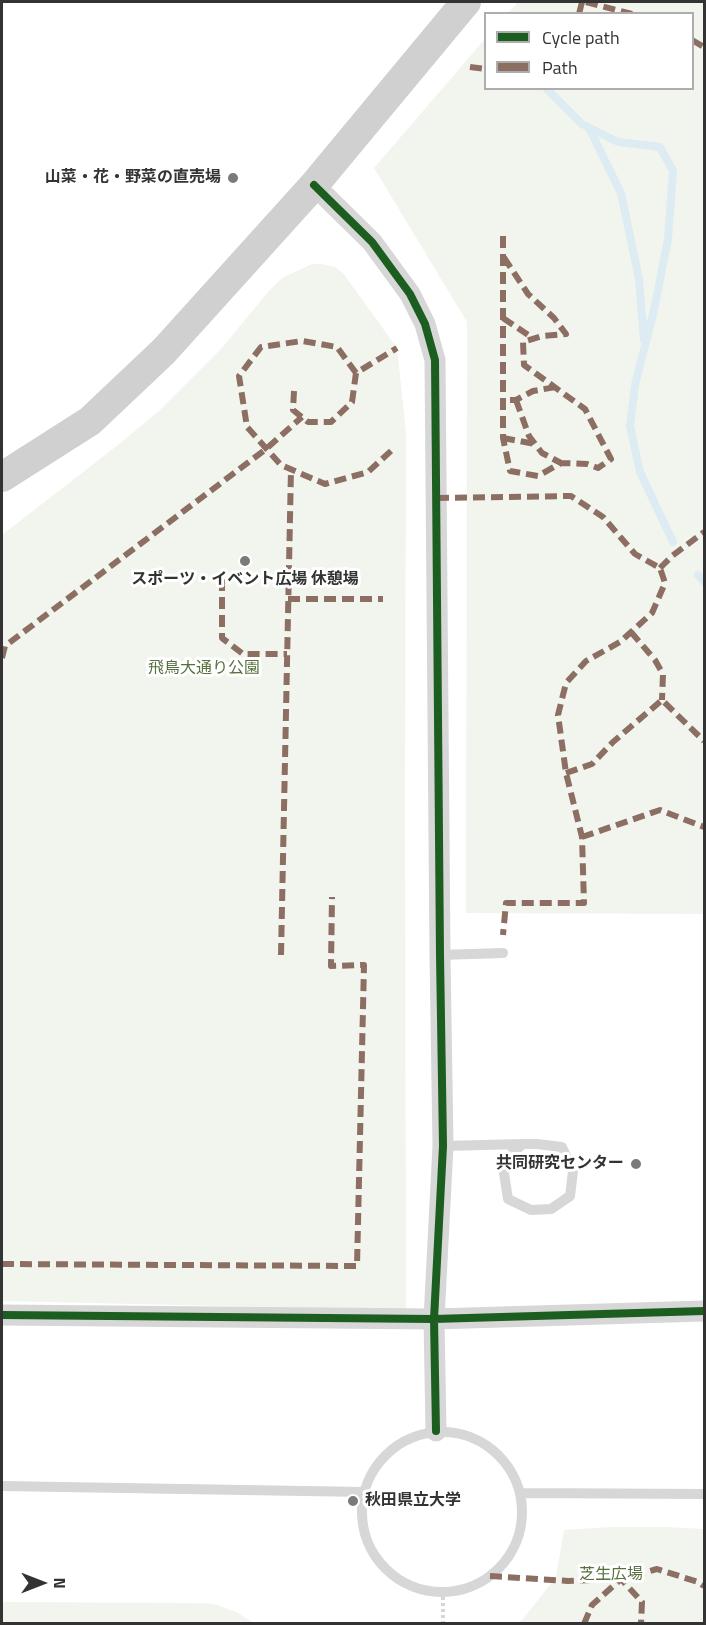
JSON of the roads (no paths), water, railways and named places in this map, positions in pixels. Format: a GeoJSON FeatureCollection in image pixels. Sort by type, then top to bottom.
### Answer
{"type":"FeatureCollection","features":[{"type":"Feature","properties":{"kind":"street"},"geometry":{"type":"LineString","coordinates":[[2,477],[90,421],[164,351],[314,185],[466,2]]}},
{"type":"Feature","properties":{"kind":"street"},"geometry":{"type":"LineString","coordinates":[[314,185],[372,242],[410,294],[424,324],[435,360],[440,955],[444,1146],[434,1318],[436,1431]]}},
{"type":"Feature","properties":{"kind":"street"},"geometry":{"type":"LineString","coordinates":[[2,1315],[434,1318],[705,1311]]}},
{"type":"Feature","properties":{"kind":"lane"},"geometry":{"type":"LineString","coordinates":[[440,955],[503,953]]}},
{"type":"Feature","properties":{"kind":"lane"},"geometry":{"type":"LineString","coordinates":[[444,1146],[523,1144],[537,1144],[562,1147],[573,1171],[570,1196],[551,1209],[531,1210],[508,1199],[504,1173],[508,1156],[523,1144]]}},
{"type":"Feature","properties":{"kind":"lane"},"geometry":{"type":"LineString","coordinates":[[436,1431],[462,1434],[486,1444],[504,1462],[521,1493],[520,1525],[510,1554],[498,1569],[482,1582],[463,1590],[444,1593],[418,1589],[395,1577],[376,1559],[364,1526],[361,1507],[365,1492],[369,1479],[385,1455],[408,1438],[436,1431]]}},
{"type":"Feature","properties":{"kind":"lane"},"geometry":{"type":"LineString","coordinates":[[2,1486],[365,1492]]}},
{"type":"Feature","properties":{"kind":"lane"},"geometry":{"type":"LineString","coordinates":[[521,1493],[705,1494]]}},
{"type":"Feature","properties":{"kind":"waterway"},"geometry":{"type":"LineString","coordinates":[[548,90],[582,124],[618,142],[660,147],[673,171],[668,239],[654,310],[635,385],[630,426],[640,472],[673,542]]}},
{"type":"Feature","properties":{"kind":"waterway"},"geometry":{"type":"LineString","coordinates":[[589,128],[621,193],[639,279],[644,340]]}},
{"type":"Feature","properties":{"kind":"waterway"},"geometry":{"type":"LineString","coordinates":[[698,575],[704,582]]}},
{"type":"Feature","properties":{"kind":"place","name":"山菜・花・野菜の直売場"},"geometry":{"type":"Point","coordinates":[233,178]}},
{"type":"Feature","properties":{"kind":"place","name":"スポーツ・イベント広場 休憩場"},"geometry":{"type":"Point","coordinates":[245,561]}},
{"type":"Feature","properties":{"kind":"place","name":"共同研究センター"},"geometry":{"type":"Point","coordinates":[636,1164]}},
{"type":"Feature","properties":{"kind":"place","name":"秋田県立大学"},"geometry":{"type":"Point","coordinates":[353,1501]}},
{"type":"Feature","properties":{"kind":"park label","name":"飛鳥大通り公園"},"geometry":{"type":"Point","coordinates":[204,669]}},
{"type":"Feature","properties":{"kind":"park label","name":"芝生広場"},"geometry":{"type":"Point","coordinates":[611,1575]}}]}
